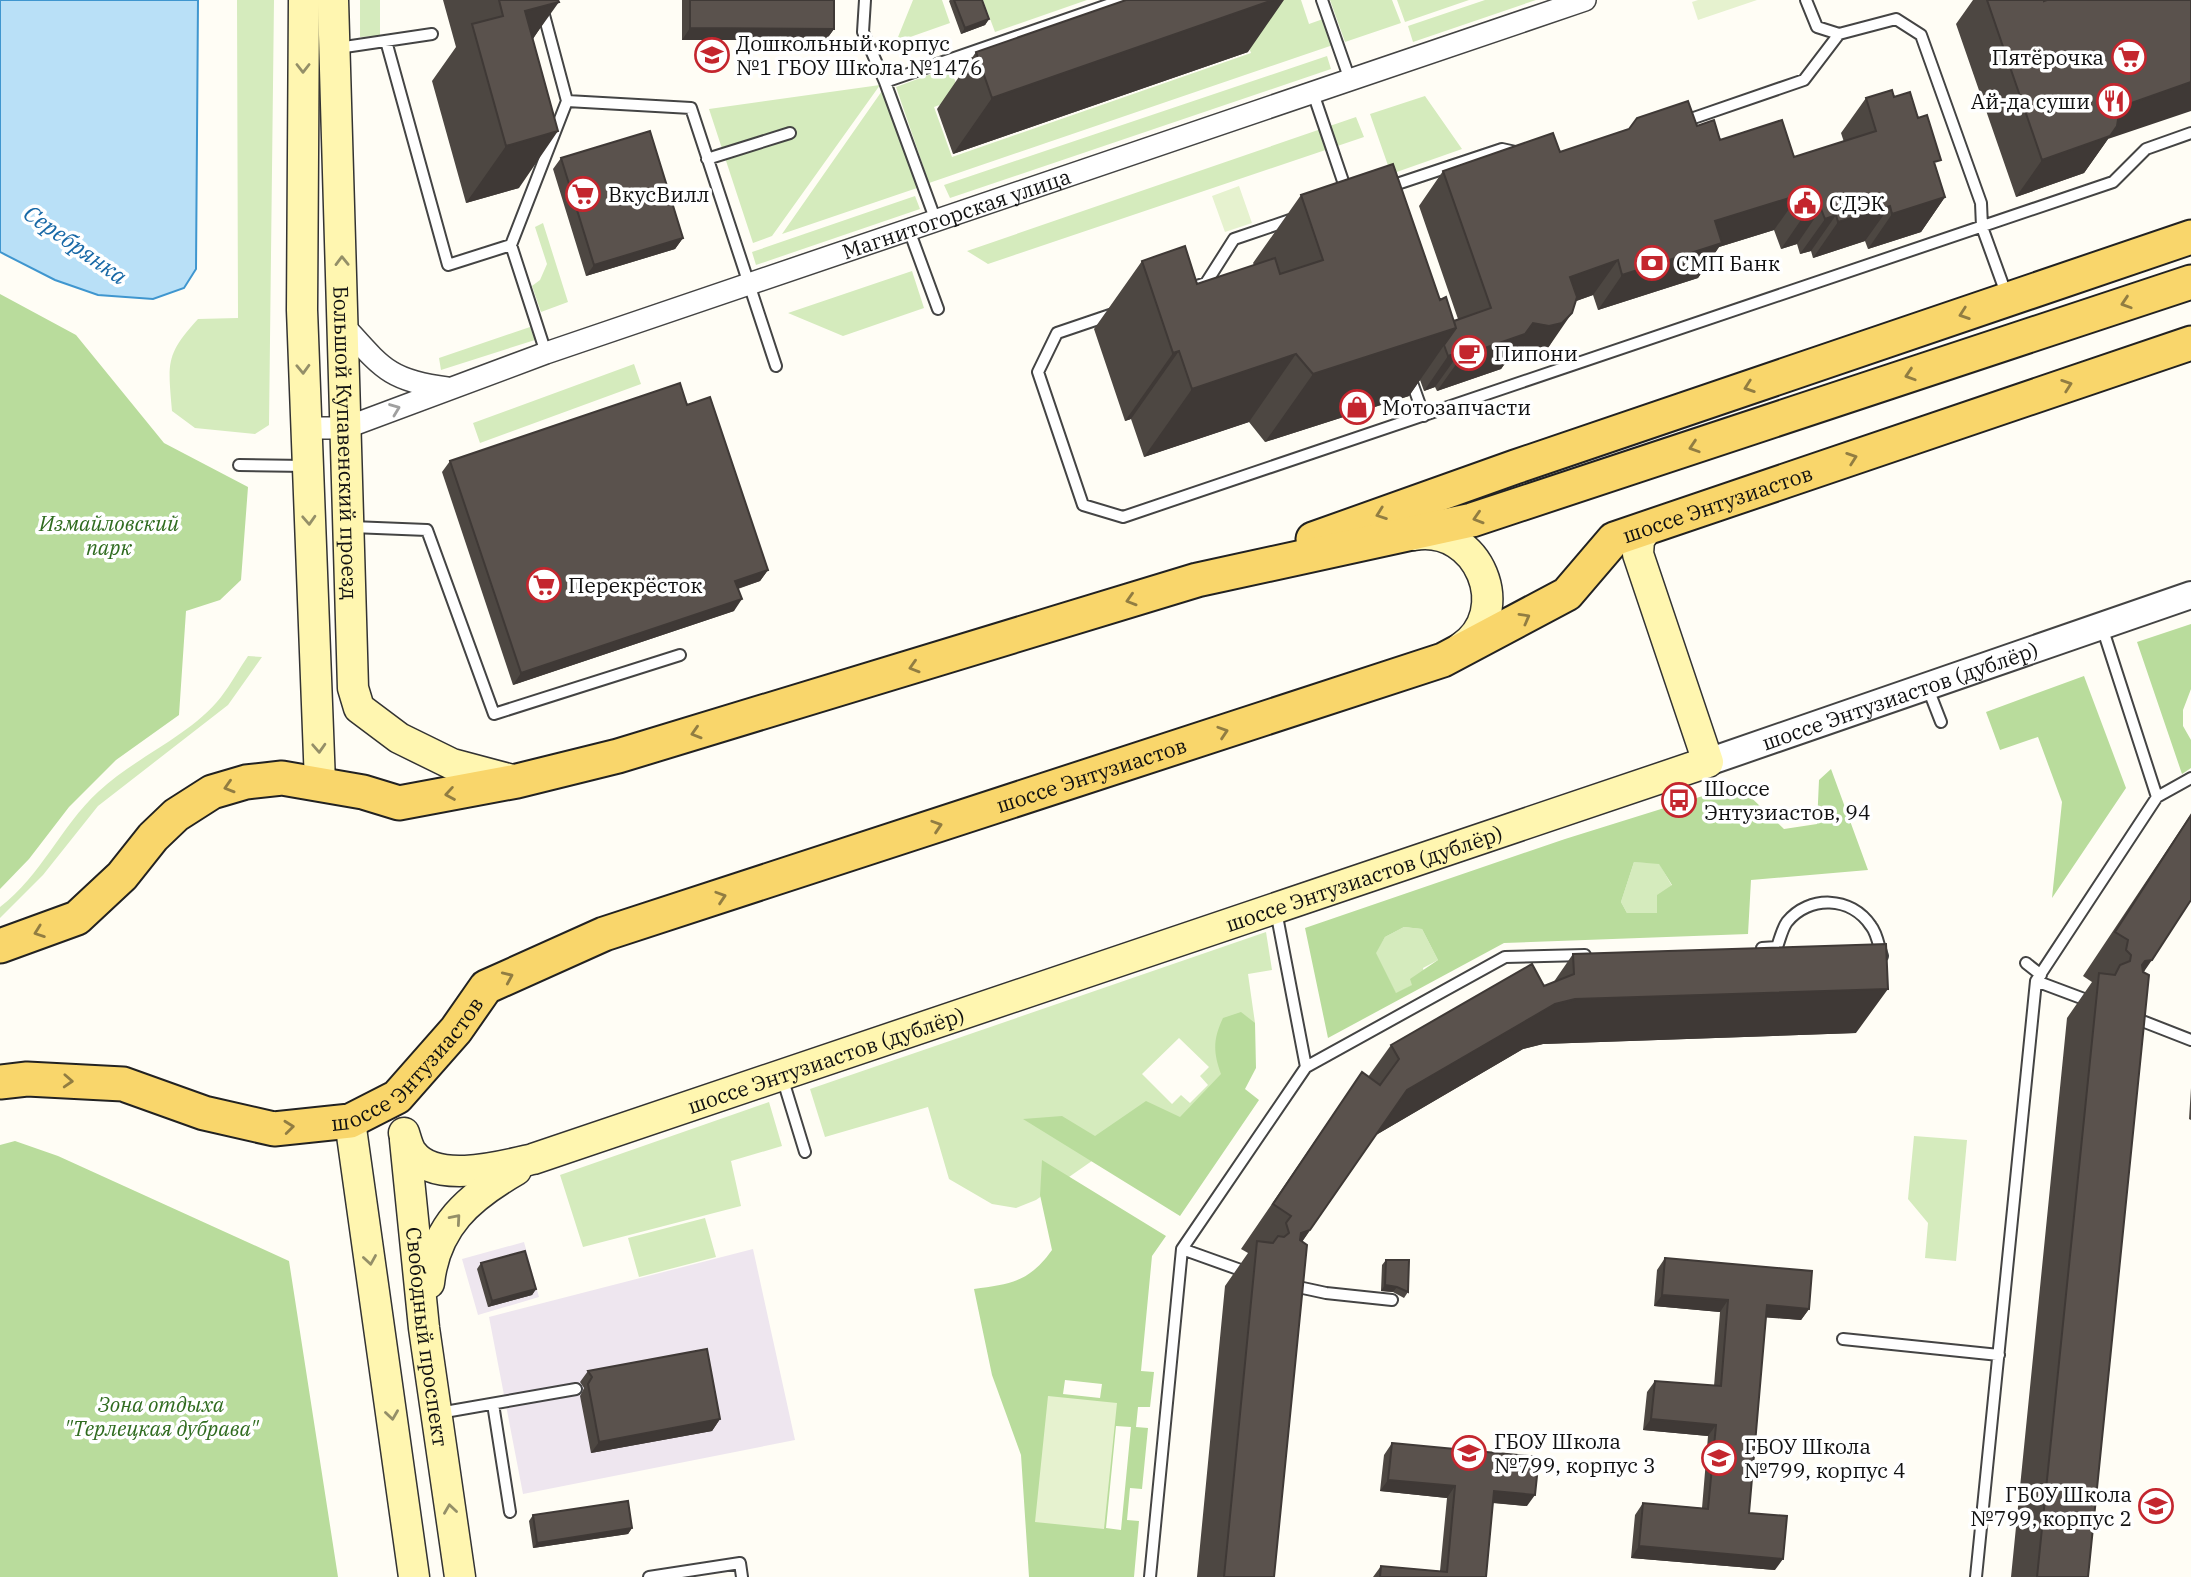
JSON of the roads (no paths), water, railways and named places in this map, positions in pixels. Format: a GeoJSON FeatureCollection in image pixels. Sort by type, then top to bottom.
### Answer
{"type":"FeatureCollection","features":[{"type":"Feature","properties":{"kind":"main road","name":"Большой Купавенский проезд"},"geometry":{"type":"LineString","coordinates":[[303,0],[302,310],[320,783]]}},
{"type":"Feature","properties":{"kind":"main road","name":"Большой Купавенский проезд"},"geometry":{"type":"LineString","coordinates":[[333,0],[345,327],[345,428],[353,688],[359,708],[399,738],[452,764],[517,782]]}},
{"type":"Feature","properties":{"kind":"main road"},"geometry":{"type":"LineString","coordinates":[[0,946],[77,918],[122,876],[153,837],[176,814],[212,792],[246,782],[282,778],[320,783],[399,803],[517,782],[618,756],[1197,580],[1515,467],[2191,237]]}},
{"type":"Feature","properties":{"kind":"main road"},"geometry":{"type":"LineString","coordinates":[[1197,580],[1406,537],[1486,516],[2191,282]]}},
{"type":"Feature","properties":{"kind":"main road","name":"шоссе Энтузиастов"},"geometry":{"type":"LineString","coordinates":[[0,1082],[27,1079],[123,1084],[204,1112],[274,1129],[350,1121],[397,1097],[456,1031],[485,987],[604,934],[1443,660],[1567,594],[1633,540],[2191,343]]}},
{"type":"Feature","properties":{"kind":"main road"},"geometry":{"type":"LineString","coordinates":[[1406,537],[1436,535],[1458,544],[1475,559],[1488,587],[1486,618],[1479,632],[1443,660]]}},
{"type":"Feature","properties":{"kind":"main road"},"geometry":{"type":"LineString","coordinates":[[1633,540],[1708,762]]}},
{"type":"Feature","properties":{"kind":"main road","name":"шоссе Энтузиастов (дублёр)"},"geometry":{"type":"LineString","coordinates":[[404,1133],[412,1153],[422,1162],[439,1168],[475,1171],[534,1159],[1708,762]]}},
{"type":"Feature","properties":{"kind":"main road","name":"Свободный проспект"},"geometry":{"type":"LineString","coordinates":[[397,1097],[404,1133],[424,1328],[460,1577]]}},
{"type":"Feature","properties":{"kind":"main road"},"geometry":{"type":"LineString","coordinates":[[350,1121],[414,1577]]}},
{"type":"Feature","properties":{"kind":"main road","name":"шоссе Энтузиастов (дублёр)"},"geometry":{"type":"LineString","coordinates":[[424,1328],[430,1268],[440,1238],[475,1197],[534,1159]]}},
{"type":"Feature","properties":{"kind":"street","name":"Магнитогорская улица"},"geometry":{"type":"LineString","coordinates":[[345,327],[384,370],[415,384],[449,389],[546,353],[1585,0]]}},
{"type":"Feature","properties":{"kind":"street"},"geometry":{"type":"LineString","coordinates":[[305,428],[345,428],[449,389]]}},
{"type":"Feature","properties":{"kind":"street","name":"шоссе Энтузиастов (дублёр)"},"geometry":{"type":"LineString","coordinates":[[1708,762],[2191,595]]}},
{"type":"Feature","properties":{"kind":"lane"},"geometry":{"type":"LineString","coordinates":[[540,0],[567,101],[511,245],[546,353]]}},
{"type":"Feature","properties":{"kind":"lane"},"geometry":{"type":"LineString","coordinates":[[864,0],[863,32],[885,82],[936,221]]}},
{"type":"Feature","properties":{"kind":"lane"},"geometry":{"type":"LineString","coordinates":[[885,82],[1122,0]]}},
{"type":"Feature","properties":{"kind":"lane"},"geometry":{"type":"LineString","coordinates":[[1322,0],[1350,80]]}},
{"type":"Feature","properties":{"kind":"lane"},"geometry":{"type":"LineString","coordinates":[[1806,0],[1817,27],[1839,34],[1896,19],[1922,35],[1981,203],[1982,227],[2008,299]]}},
{"type":"Feature","properties":{"kind":"lane"},"geometry":{"type":"LineString","coordinates":[[335,48],[432,34]]}},
{"type":"Feature","properties":{"kind":"lane"},"geometry":{"type":"LineString","coordinates":[[1674,124],[1804,80],[1839,34]]}},
{"type":"Feature","properties":{"kind":"lane"},"geometry":{"type":"LineString","coordinates":[[386,41],[448,265],[511,245]]}},
{"type":"Feature","properties":{"kind":"lane"},"geometry":{"type":"LineString","coordinates":[[1313,93],[1346,201],[1362,195]]}},
{"type":"Feature","properties":{"kind":"lane"},"geometry":{"type":"LineString","coordinates":[[567,101],[691,108],[776,366]]}},
{"type":"Feature","properties":{"kind":"lane"},"geometry":{"type":"LineString","coordinates":[[708,159],[790,133]]}},
{"type":"Feature","properties":{"kind":"lane"},"geometry":{"type":"LineString","coordinates":[[1129,309],[1057,333],[1038,372],[1083,505],[1123,517],[2113,182],[2146,149],[2191,133]]}},
{"type":"Feature","properties":{"kind":"lane"},"geometry":{"type":"LineString","coordinates":[[1375,191],[1503,149],[1527,155]]}},
{"type":"Feature","properties":{"kind":"lane"},"geometry":{"type":"LineString","coordinates":[[1181,292],[1206,283],[1234,239],[1300,216]]}},
{"type":"Feature","properties":{"kind":"lane"},"geometry":{"type":"LineString","coordinates":[[909,230],[937,309]]}},
{"type":"Feature","properties":{"kind":"lane"},"geometry":{"type":"LineString","coordinates":[[1406,365],[1424,416]]}},
{"type":"Feature","properties":{"kind":"lane"},"geometry":{"type":"LineString","coordinates":[[239,465],[306,466]]}},
{"type":"Feature","properties":{"kind":"lane"},"geometry":{"type":"LineString","coordinates":[[348,527],[427,530],[494,714],[680,654]]}},
{"type":"Feature","properties":{"kind":"lane"},"geometry":{"type":"LineString","coordinates":[[2102,626],[2157,797]]}},
{"type":"Feature","properties":{"kind":"lane"},"geometry":{"type":"LineString","coordinates":[[1927,686],[1941,722]]}},
{"type":"Feature","properties":{"kind":"lane"},"geometry":{"type":"LineString","coordinates":[[1976,1577],[2038,978],[2157,797],[2191,778]]}},
{"type":"Feature","properties":{"kind":"lane"},"geometry":{"type":"LineString","coordinates":[[1749,948],[1777,947],[1786,924],[1802,909],[1822,902],[1836,902],[1850,906],[1871,926],[1886,965]]}},
{"type":"Feature","properties":{"kind":"lane"},"geometry":{"type":"LineString","coordinates":[[1275,910],[1306,1067]]}},
{"type":"Feature","properties":{"kind":"lane"},"geometry":{"type":"LineString","coordinates":[[1150,1577],[1182,1249],[1306,1067],[1504,957],[1598,954]]}},
{"type":"Feature","properties":{"kind":"lane"},"geometry":{"type":"LineString","coordinates":[[2026,962],[2038,978],[2092,1002]]}},
{"type":"Feature","properties":{"kind":"lane"},"geometry":{"type":"LineString","coordinates":[[2118,1012],[2191,1040]]}},
{"type":"Feature","properties":{"kind":"lane"},"geometry":{"type":"LineString","coordinates":[[782,1077],[805,1152]]}},
{"type":"Feature","properties":{"kind":"lane"},"geometry":{"type":"LineString","coordinates":[[1182,1249],[1251,1273]]}},
{"type":"Feature","properties":{"kind":"lane"},"geometry":{"type":"LineString","coordinates":[[1276,1282],[1326,1293],[1392,1300]]}},
{"type":"Feature","properties":{"kind":"lane"},"geometry":{"type":"LineString","coordinates":[[1843,1339],[1999,1355]]}},
{"type":"Feature","properties":{"kind":"lane"},"geometry":{"type":"LineString","coordinates":[[436,1414],[576,1389]]}},
{"type":"Feature","properties":{"kind":"lane"},"geometry":{"type":"LineString","coordinates":[[494,1404],[510,1512]]}},
{"type":"Feature","properties":{"kind":"lane"},"geometry":{"type":"LineString","coordinates":[[649,1577],[740,1563],[742,1577]]}},
{"type":"Feature","properties":{"kind":"water","name":"Серебрянка"},"geometry":{"type":"Polygon","coordinates":[[[0,0],[198,0],[196,269],[184,288],[153,299],[98,295],[55,280],[0,252],[0,0]]]}},
{"type":"Feature","properties":{"kind":"place","name":"Дошкольный корпус №1 ГБОУ Школа №1476"},"geometry":{"type":"Point","coordinates":[712,55]}},
{"type":"Feature","properties":{"kind":"place","name":"Пятёрочка"},"geometry":{"type":"Point","coordinates":[2129,57]}},
{"type":"Feature","properties":{"kind":"place","name":"Ай-да суши"},"geometry":{"type":"Point","coordinates":[2114,101]}},
{"type":"Feature","properties":{"kind":"place","name":"ВкусВилл"},"geometry":{"type":"Point","coordinates":[583,194]}},
{"type":"Feature","properties":{"kind":"place","name":"СДЭК"},"geometry":{"type":"Point","coordinates":[1805,203]}},
{"type":"Feature","properties":{"kind":"place","name":"СМП Банк"},"geometry":{"type":"Point","coordinates":[1652,263]}},
{"type":"Feature","properties":{"kind":"place","name":"Пипони"},"geometry":{"type":"Point","coordinates":[1469,353]}},
{"type":"Feature","properties":{"kind":"place","name":"Мотозапчасти"},"geometry":{"type":"Point","coordinates":[1357,407]}},
{"type":"Feature","properties":{"kind":"place","name":"Перекрёсток"},"geometry":{"type":"Point","coordinates":[544,585]}},
{"type":"Feature","properties":{"kind":"place","name":"Шоссе Энтузиастов, 94"},"geometry":{"type":"Point","coordinates":[1679,800]}},
{"type":"Feature","properties":{"kind":"place","name":"ГБОУ Школа №799, корпус 3"},"geometry":{"type":"Point","coordinates":[1469,1453]}},
{"type":"Feature","properties":{"kind":"place","name":"ГБОУ Школа №799, корпус 4"},"geometry":{"type":"Point","coordinates":[1719,1458]}},
{"type":"Feature","properties":{"kind":"place","name":"ГБОУ Школа №799, корпус 2"},"geometry":{"type":"Point","coordinates":[2156,1506]}},
{"type":"Feature","properties":{"kind":"park label","name":"Измайловский парк"},"geometry":{"type":"Point","coordinates":[109,535]}},
{"type":"Feature","properties":{"kind":"park label","name":"Зона отдыха \"Терлецкая дубрава\""},"geometry":{"type":"Point","coordinates":[161,1416]}}]}
